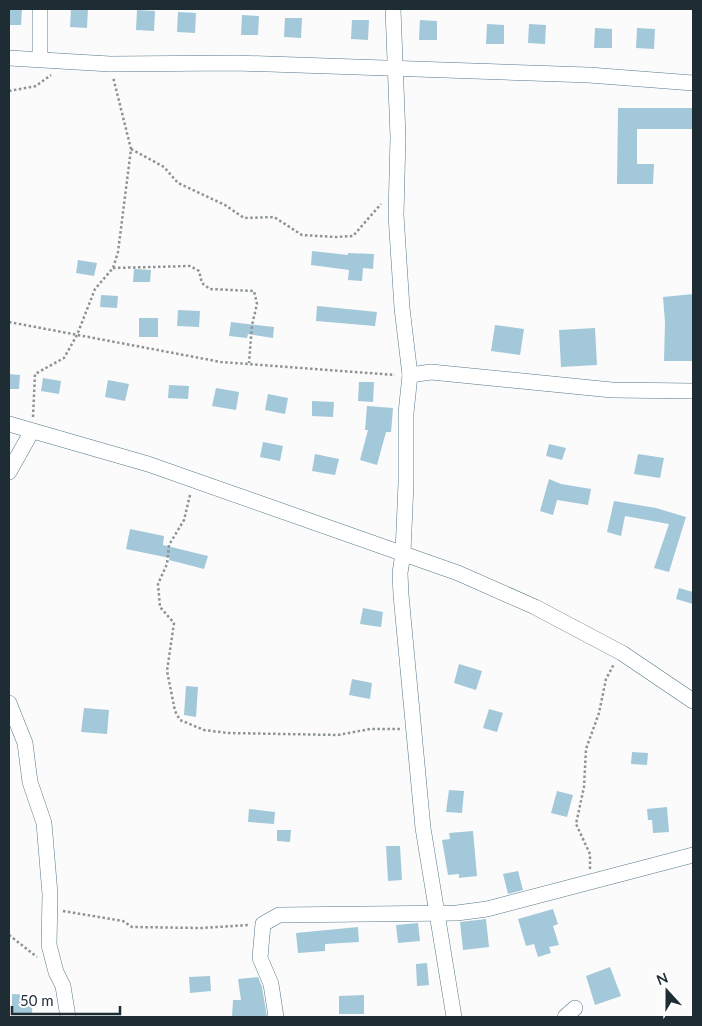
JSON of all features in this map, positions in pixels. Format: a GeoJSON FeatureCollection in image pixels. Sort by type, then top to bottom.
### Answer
{"type":"FeatureCollection","features":[{"type":"Feature","properties":{"kind":"street"},"geometry":{"type":"LineString","coordinates":[[40,9],[40,59]]}},
{"type":"Feature","properties":{"kind":"street"},"geometry":{"type":"LineString","coordinates":[[394,9],[399,184],[396,215],[402,308],[410,375],[406,413],[403,553],[400,573],[400,595],[415,729],[423,828],[454,1017]]}},
{"type":"Feature","properties":{"kind":"street"},"geometry":{"type":"LineString","coordinates":[[9,58],[110,64],[236,63],[396,70],[589,75],[693,83]]}},
{"type":"Feature","properties":{"kind":"street"},"geometry":{"type":"LineString","coordinates":[[410,375],[432,372],[612,390],[693,391]]}},
{"type":"Feature","properties":{"kind":"street"},"geometry":{"type":"LineString","coordinates":[[9,424],[96,447],[458,573],[535,607],[622,653],[693,701]]}},
{"type":"Feature","properties":{"kind":"street"},"geometry":{"type":"LineString","coordinates":[[9,472],[32,431]]}},
{"type":"Feature","properties":{"kind":"street"},"geometry":{"type":"LineString","coordinates":[[9,703],[25,743],[30,782],[44,824],[51,909],[49,940],[56,972],[64,986],[68,1017]]}},
{"type":"Feature","properties":{"kind":"street"},"geometry":{"type":"LineString","coordinates":[[276,1017],[271,984],[260,958],[263,924],[280,915],[457,913],[487,909],[693,855]]}},
{"type":"Feature","properties":{"kind":"path"},"geometry":{"type":"LineString","coordinates":[[9,91],[36,86],[70,61]]}},
{"type":"Feature","properties":{"kind":"path"},"geometry":{"type":"LineString","coordinates":[[32,431],[35,374],[64,358],[77,335],[95,289],[114,268],[118,252],[131,149],[110,64]]}},
{"type":"Feature","properties":{"kind":"path"},"geometry":{"type":"LineString","coordinates":[[131,149],[164,167],[178,183],[225,206],[244,218],[274,216],[302,235],[353,236],[399,184]]}},
{"type":"Feature","properties":{"kind":"path"},"geometry":{"type":"LineString","coordinates":[[114,268],[190,266],[199,272],[202,283],[210,289],[254,291],[256,304],[252,325],[249,364]]}},
{"type":"Feature","properties":{"kind":"path"},"geometry":{"type":"LineString","coordinates":[[9,322],[221,362],[336,372],[410,375]]}},
{"type":"Feature","properties":{"kind":"path"},"geometry":{"type":"LineString","coordinates":[[194,481],[184,520],[169,545],[167,564],[158,584],[160,606],[174,623],[167,671],[175,710],[180,720],[204,730],[228,733],[338,735],[370,729],[415,729]]}},
{"type":"Feature","properties":{"kind":"path"},"geometry":{"type":"LineString","coordinates":[[590,882],[590,854],[576,824],[584,787],[584,755],[597,718],[609,670],[622,653]]}},
{"type":"Feature","properties":{"kind":"path"},"geometry":{"type":"LineString","coordinates":[[51,909],[123,921],[132,927],[201,928],[263,924]]}},
{"type":"Feature","properties":{"kind":"path"},"geometry":{"type":"LineString","coordinates":[[9,935],[56,972]]}},
{"type":"Feature","properties":{"kind":"building"},"geometry":{"type":"Polygon","coordinates":[[[9,9],[22,9],[21,25],[9,25],[9,9]]]}},
{"type":"Feature","properties":{"kind":"building"},"geometry":{"type":"Polygon","coordinates":[[[71,9],[88,9],[87,28],[70,27],[71,9]]]}},
{"type":"Feature","properties":{"kind":"building"},"geometry":{"type":"Polygon","coordinates":[[[137,10],[155,11],[154,31],[136,30],[137,10]]]}},
{"type":"Feature","properties":{"kind":"building"},"geometry":{"type":"Polygon","coordinates":[[[178,12],[196,13],[195,33],[177,32],[178,12]]]}},
{"type":"Feature","properties":{"kind":"building"},"geometry":{"type":"Polygon","coordinates":[[[242,15],[259,16],[258,35],[241,35],[242,15]]]}},
{"type":"Feature","properties":{"kind":"building"},"geometry":{"type":"Polygon","coordinates":[[[285,18],[302,18],[301,38],[284,37],[285,18]]]}},
{"type":"Feature","properties":{"kind":"building"},"geometry":{"type":"Polygon","coordinates":[[[352,20],[369,20],[368,40],[351,39],[352,20]]]}},
{"type":"Feature","properties":{"kind":"building"},"geometry":{"type":"Polygon","coordinates":[[[420,20],[437,21],[437,40],[419,40],[420,20]]]}},
{"type":"Feature","properties":{"kind":"building"},"geometry":{"type":"Polygon","coordinates":[[[487,24],[504,25],[504,44],[486,44],[487,24]]]}},
{"type":"Feature","properties":{"kind":"building"},"geometry":{"type":"Polygon","coordinates":[[[529,24],[546,25],[545,44],[528,43],[529,24]]]}},
{"type":"Feature","properties":{"kind":"building"},"geometry":{"type":"Polygon","coordinates":[[[595,28],[612,29],[612,48],[594,48],[595,28]]]}},
{"type":"Feature","properties":{"kind":"building"},"geometry":{"type":"Polygon","coordinates":[[[637,28],[655,29],[654,49],[636,48],[637,28]]]}},
{"type":"Feature","properties":{"kind":"building"},"geometry":{"type":"Polygon","coordinates":[[[618,108],[693,108],[693,129],[637,129],[637,164],[654,164],[653,184],[617,184],[618,108]]]}},
{"type":"Feature","properties":{"kind":"building"},"geometry":{"type":"Polygon","coordinates":[[[312,251],[348,255],[348,253],[374,254],[373,269],[363,268],[362,281],[348,280],[349,270],[311,265],[312,251]]]}},
{"type":"Feature","properties":{"kind":"building"},"geometry":{"type":"Polygon","coordinates":[[[78,260],[97,263],[94,276],[76,273],[78,260]]]}},
{"type":"Feature","properties":{"kind":"building"},"geometry":{"type":"Polygon","coordinates":[[[134,269],[151,270],[150,282],[133,282],[134,269]]]}},
{"type":"Feature","properties":{"kind":"building"},"geometry":{"type":"Polygon","coordinates":[[[693,294],[693,361],[664,361],[665,322],[663,297],[693,294]]]}},
{"type":"Feature","properties":{"kind":"building"},"geometry":{"type":"Polygon","coordinates":[[[101,295],[118,296],[117,308],[100,307],[101,295]]]}},
{"type":"Feature","properties":{"kind":"building"},"geometry":{"type":"Polygon","coordinates":[[[317,306],[377,312],[375,326],[316,321],[317,306]]]}},
{"type":"Feature","properties":{"kind":"building"},"geometry":{"type":"Polygon","coordinates":[[[178,310],[200,311],[199,327],[177,326],[178,310]]]}},
{"type":"Feature","properties":{"kind":"building"},"geometry":{"type":"Polygon","coordinates":[[[139,318],[158,318],[158,337],[139,337],[139,318]]]}},
{"type":"Feature","properties":{"kind":"building"},"geometry":{"type":"Polygon","coordinates":[[[231,322],[274,327],[273,338],[248,334],[247,338],[229,336],[231,322]]]}},
{"type":"Feature","properties":{"kind":"building"},"geometry":{"type":"Polygon","coordinates":[[[495,325],[524,329],[520,355],[491,351],[495,325]]]}},
{"type":"Feature","properties":{"kind":"building"},"geometry":{"type":"Polygon","coordinates":[[[595,328],[597,365],[561,367],[559,330],[595,328]]]}},
{"type":"Feature","properties":{"kind":"building"},"geometry":{"type":"Polygon","coordinates":[[[9,374],[20,375],[19,389],[9,389],[9,374]]]}},
{"type":"Feature","properties":{"kind":"building"},"geometry":{"type":"Polygon","coordinates":[[[43,378],[61,381],[59,394],[41,391],[43,378]]]}},
{"type":"Feature","properties":{"kind":"building"},"geometry":{"type":"Polygon","coordinates":[[[108,380],[129,384],[125,401],[105,397],[108,380]]]}},
{"type":"Feature","properties":{"kind":"building"},"geometry":{"type":"Polygon","coordinates":[[[359,382],[374,382],[373,402],[358,401],[359,382]]]}},
{"type":"Feature","properties":{"kind":"building"},"geometry":{"type":"Polygon","coordinates":[[[169,385],[189,386],[188,399],[168,398],[169,385]]]}},
{"type":"Feature","properties":{"kind":"building"},"geometry":{"type":"Polygon","coordinates":[[[216,388],[239,392],[236,410],[212,406],[216,388]]]}},
{"type":"Feature","properties":{"kind":"building"},"geometry":{"type":"Polygon","coordinates":[[[268,394],[288,398],[285,414],[265,410],[268,394]]]}},
{"type":"Feature","properties":{"kind":"building"},"geometry":{"type":"Polygon","coordinates":[[[312,401],[334,402],[333,417],[312,416],[312,401]]]}},
{"type":"Feature","properties":{"kind":"building"},"geometry":{"type":"Polygon","coordinates":[[[367,406],[393,408],[391,432],[386,432],[377,465],[360,460],[368,430],[365,430],[367,406]]]}},
{"type":"Feature","properties":{"kind":"building"},"geometry":{"type":"Polygon","coordinates":[[[263,442],[283,446],[280,461],[260,457],[263,442]]]}},
{"type":"Feature","properties":{"kind":"building"},"geometry":{"type":"Polygon","coordinates":[[[549,444],[566,448],[562,460],[546,456],[549,444]]]}},
{"type":"Feature","properties":{"kind":"building"},"geometry":{"type":"Polygon","coordinates":[[[315,454],[339,459],[335,475],[312,471],[315,454]]]}},
{"type":"Feature","properties":{"kind":"building"},"geometry":{"type":"Polygon","coordinates":[[[638,454],[664,458],[660,478],[634,474],[638,454]]]}},
{"type":"Feature","properties":{"kind":"building"},"geometry":{"type":"Polygon","coordinates":[[[549,479],[561,484],[591,489],[588,505],[557,500],[553,515],[540,511],[549,479]]]}},
{"type":"Feature","properties":{"kind":"building"},"geometry":{"type":"Polygon","coordinates":[[[614,501],[656,508],[686,517],[669,572],[654,568],[669,524],[625,516],[621,536],[607,532],[614,501]]]}},
{"type":"Feature","properties":{"kind":"building"},"geometry":{"type":"Polygon","coordinates":[[[130,529],[164,536],[163,545],[208,556],[204,569],[169,560],[170,558],[126,549],[130,529]]]}},
{"type":"Feature","properties":{"kind":"building"},"geometry":{"type":"Polygon","coordinates":[[[679,588],[693,592],[693,604],[676,599],[679,588]]]}},
{"type":"Feature","properties":{"kind":"building"},"geometry":{"type":"Polygon","coordinates":[[[363,608],[383,612],[381,627],[360,624],[363,608]]]}},
{"type":"Feature","properties":{"kind":"building"},"geometry":{"type":"Polygon","coordinates":[[[459,664],[482,671],[476,690],[454,683],[459,664]]]}},
{"type":"Feature","properties":{"kind":"building"},"geometry":{"type":"Polygon","coordinates":[[[352,679],[372,683],[370,699],[349,695],[352,679]]]}},
{"type":"Feature","properties":{"kind":"building"},"geometry":{"type":"Polygon","coordinates":[[[186,686],[198,687],[196,717],[184,715],[186,686]]]}},
{"type":"Feature","properties":{"kind":"building"},"geometry":{"type":"Polygon","coordinates":[[[84,708],[109,710],[107,734],[81,732],[84,708]]]}},
{"type":"Feature","properties":{"kind":"building"},"geometry":{"type":"Polygon","coordinates":[[[489,709],[503,713],[497,732],[483,728],[489,709]]]}},
{"type":"Feature","properties":{"kind":"building"},"geometry":{"type":"Polygon","coordinates":[[[632,752],[648,753],[647,765],[631,764],[632,752]]]}},
{"type":"Feature","properties":{"kind":"building"},"geometry":{"type":"Polygon","coordinates":[[[449,790],[464,791],[462,813],[446,812],[449,790]]]}},
{"type":"Feature","properties":{"kind":"building"},"geometry":{"type":"Polygon","coordinates":[[[557,791],[573,795],[567,817],[551,813],[557,791]]]}},
{"type":"Feature","properties":{"kind":"building"},"geometry":{"type":"Polygon","coordinates":[[[667,807],[669,832],[653,833],[652,820],[648,820],[647,809],[667,807]]]}},
{"type":"Feature","properties":{"kind":"building"},"geometry":{"type":"Polygon","coordinates":[[[249,809],[275,812],[274,824],[248,822],[249,809]]]}},
{"type":"Feature","properties":{"kind":"building"},"geometry":{"type":"Polygon","coordinates":[[[277,830],[291,830],[290,842],[277,841],[277,830]]]}},
{"type":"Feature","properties":{"kind":"building"},"geometry":{"type":"Polygon","coordinates":[[[473,831],[477,876],[459,878],[459,874],[448,875],[442,840],[450,839],[449,833],[473,831]]]}},
{"type":"Feature","properties":{"kind":"building"},"geometry":{"type":"Polygon","coordinates":[[[386,846],[400,846],[402,880],[388,881],[386,846]]]}},
{"type":"Feature","properties":{"kind":"building"},"geometry":{"type":"Polygon","coordinates":[[[518,871],[523,890],[508,894],[503,874],[518,871]]]}},
{"type":"Feature","properties":{"kind":"building"},"geometry":{"type":"Polygon","coordinates":[[[553,909],[558,924],[553,926],[559,945],[549,947],[551,953],[538,957],[534,944],[526,946],[518,919],[553,909]]]}},
{"type":"Feature","properties":{"kind":"building"},"geometry":{"type":"Polygon","coordinates":[[[486,919],[489,947],[463,950],[460,922],[486,919]]]}},
{"type":"Feature","properties":{"kind":"building"},"geometry":{"type":"Polygon","coordinates":[[[418,923],[420,941],[398,943],[396,925],[418,923]]]}},
{"type":"Feature","properties":{"kind":"building"},"geometry":{"type":"Polygon","coordinates":[[[358,927],[359,942],[325,944],[325,951],[298,953],[296,933],[358,927]]]}},
{"type":"Feature","properties":{"kind":"building"},"geometry":{"type":"Polygon","coordinates":[[[427,963],[429,985],[417,986],[416,964],[427,963]]]}},
{"type":"Feature","properties":{"kind":"building"},"geometry":{"type":"Polygon","coordinates":[[[610,967],[621,996],[595,1005],[586,976],[610,967]]]}},
{"type":"Feature","properties":{"kind":"building"},"geometry":{"type":"Polygon","coordinates":[[[210,976],[211,991],[190,993],[189,977],[210,976]]]}},
{"type":"Feature","properties":{"kind":"building"},"geometry":{"type":"Polygon","coordinates":[[[258,977],[262,987],[267,1017],[232,1017],[233,1000],[241,1000],[238,979],[258,977]]]}},
{"type":"Feature","properties":{"kind":"building"},"geometry":{"type":"Polygon","coordinates":[[[12,994],[33,995],[32,1013],[12,1013],[12,994]]]}},
{"type":"Feature","properties":{"kind":"building"},"geometry":{"type":"Polygon","coordinates":[[[364,995],[364,1014],[339,1014],[339,996],[364,995]]]}}]}
